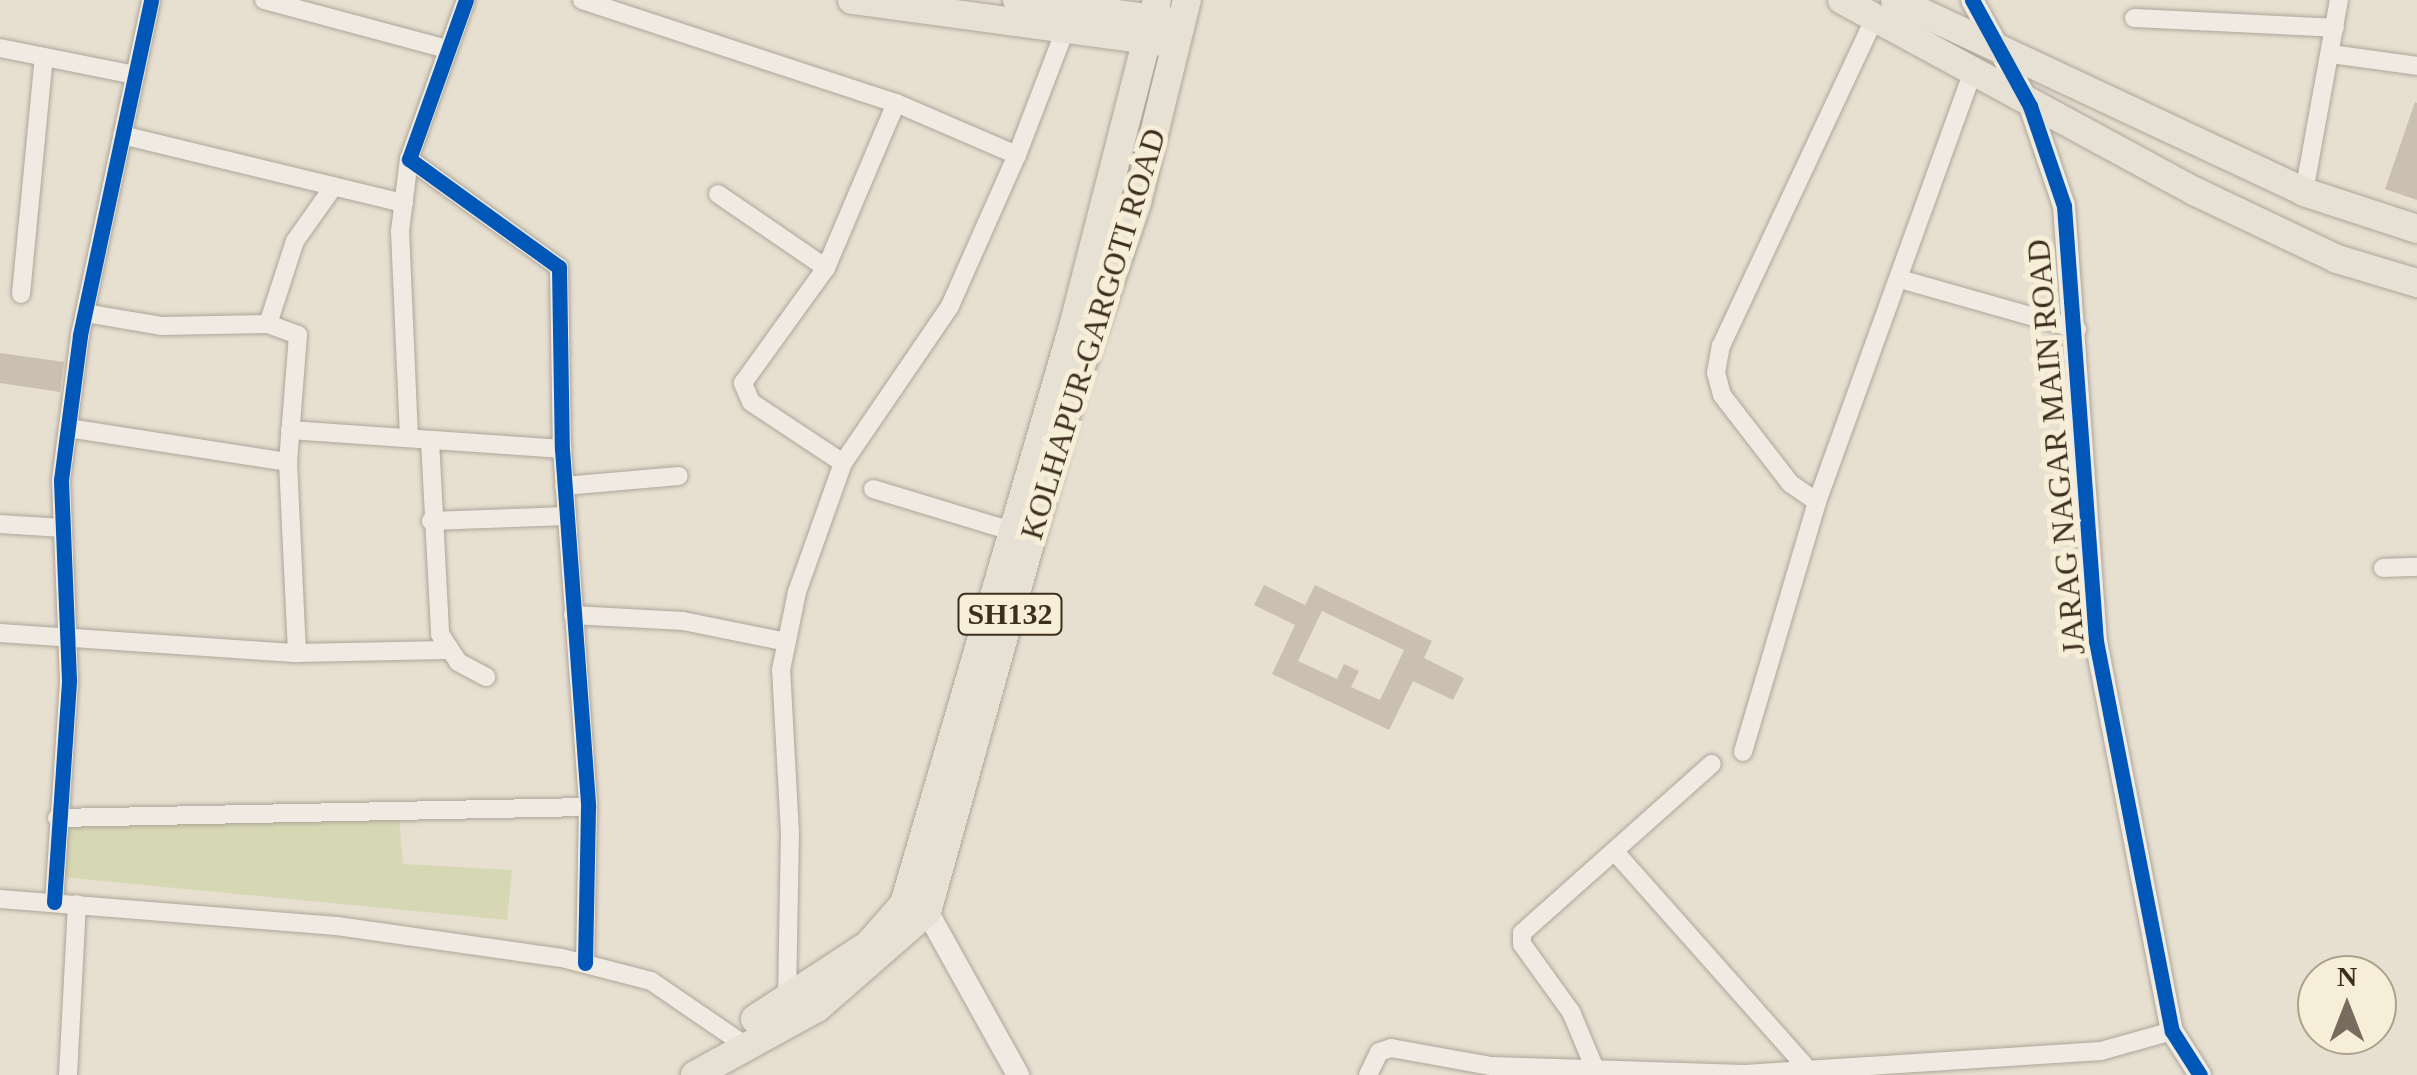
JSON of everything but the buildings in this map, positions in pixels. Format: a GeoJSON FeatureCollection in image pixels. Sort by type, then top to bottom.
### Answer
{"type":"FeatureCollection","features":[{"type":"Feature","properties":{"kind":"main road"},"geometry":{"type":"LineString","coordinates":[[852,0],[1069,20],[1183,22]]}},
{"type":"Feature","properties":{"kind":"main road"},"geometry":{"type":"LineString","coordinates":[[1017,0],[1069,20]]}},
{"type":"Feature","properties":{"kind":"main road"},"geometry":{"type":"LineString","coordinates":[[1842,0],[1886,7],[1996,46],[2304,192],[2417,228]]}},
{"type":"Feature","properties":{"kind":"main road"},"geometry":{"type":"LineString","coordinates":[[1886,7],[1973,72],[2030,106],[2337,259],[2417,283]]}},
{"type":"Feature","properties":{"kind":"main road"},"geometry":{"type":"LineString","coordinates":[[695,1075],[736,1038],[880,935],[897,917],[1020,534],[1151,20]]}},
{"type":"Feature","properties":{"kind":"main road","name":"KOLHAPUR-GARGOTI ROAD"},"geometry":{"type":"LineString","coordinates":[[927,912],[1020,534],[1138,202],[1183,22]]}},
{"type":"Feature","properties":{"kind":"main road"},"geometry":{"type":"LineString","coordinates":[[671,1075],[736,1038],[817,1008],[927,912]]}},
{"type":"Feature","properties":{"kind":"street"},"geometry":{"type":"LineString","coordinates":[[54,902],[68,640],[62,528],[68,428],[85,312],[152,0]]}},
{"type":"Feature","properties":{"kind":"street"},"geometry":{"type":"LineString","coordinates":[[264,0],[447,48]]}},
{"type":"Feature","properties":{"kind":"street"},"geometry":{"type":"LineString","coordinates":[[410,438],[402,321],[404,203],[410,159],[466,0]]}},
{"type":"Feature","properties":{"kind":"street"},"geometry":{"type":"LineString","coordinates":[[582,0],[896,103],[1017,155]]}},
{"type":"Feature","properties":{"kind":"street","name":"JARAG NAGAR MAIN ROAD"},"geometry":{"type":"LineString","coordinates":[[1972,0],[2030,106],[2064,206],[2077,328],[2080,462],[2096,640],[2172,1031],[2200,1075]]}},
{"type":"Feature","properties":{"kind":"street"},"geometry":{"type":"LineString","coordinates":[[2304,192],[2340,0]]}},
{"type":"Feature","properties":{"kind":"street"},"geometry":{"type":"LineString","coordinates":[[1817,502],[1790,482],[1722,395],[1716,373],[1721,346],[1886,7]]}},
{"type":"Feature","properties":{"kind":"street"},"geometry":{"type":"LineString","coordinates":[[2134,18],[2335,28]]}},
{"type":"Feature","properties":{"kind":"street"},"geometry":{"type":"LineString","coordinates":[[787,1001],[790,834],[781,670],[797,592],[843,463],[950,306],[1017,155],[1069,20]]}},
{"type":"Feature","properties":{"kind":"street"},"geometry":{"type":"LineString","coordinates":[[0,48],[135,75]]}},
{"type":"Feature","properties":{"kind":"street"},"geometry":{"type":"LineString","coordinates":[[2331,54],[2417,66]]}},
{"type":"Feature","properties":{"kind":"street"},"geometry":{"type":"LineString","coordinates":[[21,294],[44,57]]}},
{"type":"Feature","properties":{"kind":"street"},"geometry":{"type":"LineString","coordinates":[[1743,752],[1817,502],[1973,72]]}},
{"type":"Feature","properties":{"kind":"street"},"geometry":{"type":"LineString","coordinates":[[843,463],[743,393],[743,383],[826,268],[896,103]]}},
{"type":"Feature","properties":{"kind":"street"},"geometry":{"type":"LineString","coordinates":[[122,135],[404,203]]}},
{"type":"Feature","properties":{"kind":"street"},"geometry":{"type":"LineString","coordinates":[[410,159],[559,267],[562,449],[588,807],[585,963]]}},
{"type":"Feature","properties":{"kind":"street"},"geometry":{"type":"LineString","coordinates":[[268,324],[296,242],[334,186]]}},
{"type":"Feature","properties":{"kind":"street"},"geometry":{"type":"LineString","coordinates":[[718,194],[826,268]]}},
{"type":"Feature","properties":{"kind":"street"},"geometry":{"type":"LineString","coordinates":[[1900,279],[2077,328]]}},
{"type":"Feature","properties":{"kind":"street"},"geometry":{"type":"LineString","coordinates":[[85,312],[161,326],[268,324],[298,336],[288,462],[297,654]]}},
{"type":"Feature","properties":{"kind":"street"},"geometry":{"type":"LineString","coordinates":[[68,428],[288,462]]}},
{"type":"Feature","properties":{"kind":"street"},"geometry":{"type":"LineString","coordinates":[[290,430],[562,449]]}},
{"type":"Feature","properties":{"kind":"street"},"geometry":{"type":"LineString","coordinates":[[430,440],[430,521],[446,650]]}},
{"type":"Feature","properties":{"kind":"street"},"geometry":{"type":"LineString","coordinates":[[564,486],[679,476]]}},
{"type":"Feature","properties":{"kind":"street"},"geometry":{"type":"LineString","coordinates":[[873,490],[1020,534]]}},
{"type":"Feature","properties":{"kind":"street"},"geometry":{"type":"LineString","coordinates":[[430,521],[566,516]]}},
{"type":"Feature","properties":{"kind":"street"},"geometry":{"type":"LineString","coordinates":[[0,524],[62,528]]}},
{"type":"Feature","properties":{"kind":"street"},"geometry":{"type":"LineString","coordinates":[[2383,568],[2417,568]]}},
{"type":"Feature","properties":{"kind":"street"},"geometry":{"type":"LineString","coordinates":[[574,615],[684,621],[786,642]]}},
{"type":"Feature","properties":{"kind":"street"},"geometry":{"type":"LineString","coordinates":[[0,632],[297,654],[446,650],[486,676]]}},
{"type":"Feature","properties":{"kind":"street"},"geometry":{"type":"LineString","coordinates":[[1595,1068],[1571,1012],[1522,944],[1522,933],[1712,764]]}},
{"type":"Feature","properties":{"kind":"street"},"geometry":{"type":"LineString","coordinates":[[57,818],[588,807]]}},
{"type":"Feature","properties":{"kind":"street"},"geometry":{"type":"LineString","coordinates":[[1616,853],[1804,1065]]}},
{"type":"Feature","properties":{"kind":"street"},"geometry":{"type":"LineString","coordinates":[[911,881],[1018,1075]]}},
{"type":"Feature","properties":{"kind":"street"},"geometry":{"type":"LineString","coordinates":[[0,899],[338,926],[585,963],[651,981],[736,1038]]}},
{"type":"Feature","properties":{"kind":"street"},"geometry":{"type":"LineString","coordinates":[[68,1075],[77,904]]}},
{"type":"Feature","properties":{"kind":"street"},"geometry":{"type":"LineString","coordinates":[[1368,1075],[1378,1052],[1391,1048],[1490,1070],[1595,1068],[1745,1074],[1804,1065],[2101,1051],[2172,1031]]}},
{"type":"Feature","properties":{"kind":"green space"},"geometry":{"type":"Polygon","coordinates":[[[399,818],[403,864],[512,870],[507,920],[62,877],[64,824],[399,818]]]}},
{"type":"Feature","properties":{"kind":"cycle path"},"geometry":{"type":"LineString","coordinates":[[54,902],[69,680],[61,480],[80,335],[151,0]]}},
{"type":"Feature","properties":{"kind":"cycle path"},"geometry":{"type":"LineString","coordinates":[[466,0],[409,159],[559,267],[562,449],[588,807],[585,963]]}},
{"type":"Feature","properties":{"kind":"cycle path"},"geometry":{"type":"LineString","coordinates":[[1972,0],[2030,106],[2064,206],[2096,641],[2172,1031],[2200,1075]]}}]}
